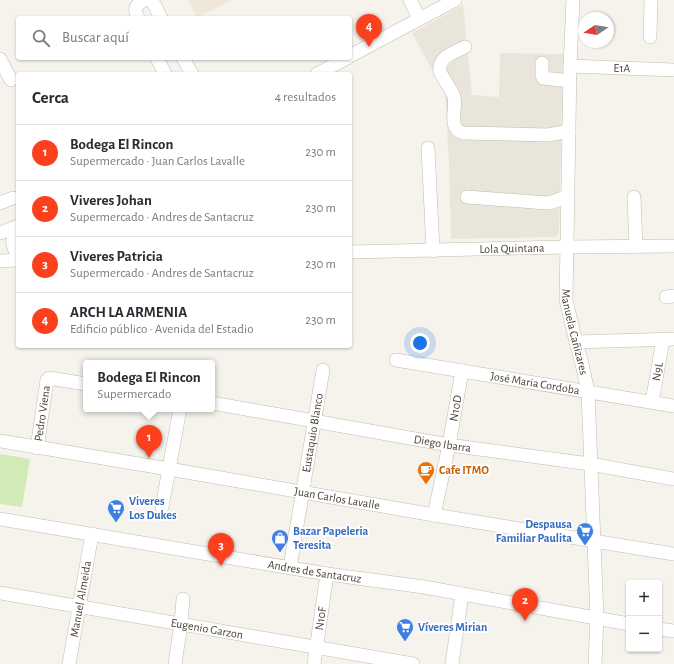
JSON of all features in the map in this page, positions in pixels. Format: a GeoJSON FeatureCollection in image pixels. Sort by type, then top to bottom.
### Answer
{"type":"FeatureCollection","features":[{"type":"Feature","properties":{"kind":"street"},"geometry":{"type":"LineString","coordinates":[[137,16],[135,11],[136,7],[145,0]]}},
{"type":"Feature","properties":{"kind":"street"},"geometry":{"type":"LineString","coordinates":[[151,0],[161,16]]}},
{"type":"Feature","properties":{"kind":"street"},"geometry":{"type":"LineString","coordinates":[[410,0],[421,18]]}},
{"type":"Feature","properties":{"kind":"street"},"geometry":{"type":"LineString","coordinates":[[352,55],[455,0]]}},
{"type":"Feature","properties":{"kind":"street","name":"Manuela Cañizares"},"geometry":{"type":"LineString","coordinates":[[573,0],[570,66],[566,300],[588,392],[597,618],[595,664]]}},
{"type":"Feature","properties":{"kind":"street"},"geometry":{"type":"LineString","coordinates":[[650,0],[650,37]]}},
{"type":"Feature","properties":{"kind":"street"},"geometry":{"type":"LineString","coordinates":[[465,47],[444,58],[439,68],[454,97],[454,121],[456,130],[463,133],[541,135],[569,132]]}},
{"type":"Feature","properties":{"kind":"street"},"geometry":{"type":"LineString","coordinates":[[0,59],[11,80]]}},
{"type":"Feature","properties":{"kind":"street"},"geometry":{"type":"LineString","coordinates":[[158,60],[164,72]]}},
{"type":"Feature","properties":{"kind":"street"},"geometry":{"type":"LineString","coordinates":[[184,60],[191,72]]}},
{"type":"Feature","properties":{"kind":"street"},"geometry":{"type":"LineString","coordinates":[[321,72],[343,60]]}},
{"type":"Feature","properties":{"kind":"street"},"geometry":{"type":"LineString","coordinates":[[542,63],[543,78],[570,81]]}},
{"type":"Feature","properties":{"kind":"street","name":"E1A"},"geometry":{"type":"LineString","coordinates":[[570,66],[674,70]]}},
{"type":"Feature","properties":{"kind":"street"},"geometry":{"type":"LineString","coordinates":[[428,148],[433,251]]}},
{"type":"Feature","properties":{"kind":"street"},"geometry":{"type":"LineString","coordinates":[[467,197],[554,203],[562,197],[568,196]]}},
{"type":"Feature","properties":{"kind":"street"},"geometry":{"type":"LineString","coordinates":[[634,197],[636,246]]}},
{"type":"Feature","properties":{"kind":"street"},"geometry":{"type":"LineString","coordinates":[[0,203],[12,198]]}},
{"type":"Feature","properties":{"kind":"street"},"geometry":{"type":"LineString","coordinates":[[0,233],[16,227]]}},
{"type":"Feature","properties":{"kind":"street"},"geometry":{"type":"LineString","coordinates":[[16,230],[13,236],[12,245],[16,252]]}},
{"type":"Feature","properties":{"kind":"street","name":"Lola Quintana"},"geometry":{"type":"LineString","coordinates":[[352,252],[674,246]]}},
{"type":"Feature","properties":{"kind":"street"},"geometry":{"type":"LineString","coordinates":[[0,261],[16,260]]}},
{"type":"Feature","properties":{"kind":"street"},"geometry":{"type":"LineString","coordinates":[[576,342],[669,340]]}},
{"type":"Feature","properties":{"kind":"street","name":"N9L"},"geometry":{"type":"LineString","coordinates":[[652,402],[669,340]]}},
{"type":"Feature","properties":{"kind":"street","name":"José Maria Cordoba"},"geometry":{"type":"LineString","coordinates":[[396,360],[674,406]]}},
{"type":"Feature","properties":{"kind":"street","name":"Eustaquio Blanco"},"geometry":{"type":"LineString","coordinates":[[290,567],[323,370]]}},
{"type":"Feature","properties":{"kind":"street","name":"N10D"},"geometry":{"type":"LineString","coordinates":[[434,515],[462,371]]}},
{"type":"Feature","properties":{"kind":"street","name":"Pedro Viena"},"geometry":{"type":"LineString","coordinates":[[37,448],[48,379],[83,384]]}},
{"type":"Feature","properties":{"kind":"street","name":"Diego Ibarra"},"geometry":{"type":"LineString","coordinates":[[215,404],[449,444],[590,464],[674,479]]}},
{"type":"Feature","properties":{"kind":"street"},"geometry":{"type":"LineString","coordinates":[[162,507],[179,412]]}},
{"type":"Feature","properties":{"kind":"street","name":"Juan Carlos Lavalle"},"geometry":{"type":"LineString","coordinates":[[0,441],[434,515],[674,554]]}},
{"type":"Feature","properties":{"kind":"street","name":"Andres de Santacruz"},"geometry":{"type":"LineString","coordinates":[[0,519],[327,574],[424,587],[626,623]]}},
{"type":"Feature","properties":{"kind":"street","name":"Manuel Almeida"},"geometry":{"type":"LineString","coordinates":[[69,664],[92,534]]}},
{"type":"Feature","properties":{"kind":"street","name":"N10F"},"geometry":{"type":"LineString","coordinates":[[314,664],[327,574]]}},
{"type":"Feature","properties":{"kind":"street","name":"Eugenio Garzon"},"geometry":{"type":"LineString","coordinates":[[0,593],[413,664]]}},
{"type":"Feature","properties":{"kind":"street"},"geometry":{"type":"LineString","coordinates":[[452,664],[462,594]]}},
{"type":"Feature","properties":{"kind":"street"},"geometry":{"type":"LineString","coordinates":[[175,664],[182,624],[183,599]]}},
{"type":"Feature","properties":{"kind":"street"},"geometry":{"type":"LineString","coordinates":[[662,629],[674,631]]}},
{"type":"Feature","properties":{"kind":"shaded area"},"geometry":{"type":"Polygon","coordinates":[[[188,0],[231,0],[201,16],[196,16],[188,0]]]}},
{"type":"Feature","properties":{"kind":"shaded area"},"geometry":{"type":"Polygon","coordinates":[[[463,5],[472,95],[499,97],[500,53],[563,54],[559,234],[555,237],[451,239],[445,94],[412,33],[463,5]]]}},
{"type":"Feature","properties":{"kind":"green space"},"geometry":{"type":"Polygon","coordinates":[[[0,454],[30,459],[22,507],[0,504],[0,454]]]}},
{"type":"Feature","properties":{"kind":"place","name":"ARCH LA ARMENIA"},"geometry":{"type":"Point","coordinates":[369,47]}},
{"type":"Feature","properties":{"kind":"place","name":"Bodega El Rincon"},"geometry":{"type":"Point","coordinates":[149,458]}},
{"type":"Feature","properties":{"kind":"place","name":"Cafe ITMO"},"geometry":{"type":"Point","coordinates":[426,485]}},
{"type":"Feature","properties":{"kind":"place","name":"Viveres Los Dukes"},"geometry":{"type":"Point","coordinates":[116,523]}},
{"type":"Feature","properties":{"kind":"place","name":"Despausa Familiar Paulita"},"geometry":{"type":"Point","coordinates":[585,546]}},
{"type":"Feature","properties":{"kind":"place","name":"Bazar Papeleria Teresita"},"geometry":{"type":"Point","coordinates":[280,553]}},
{"type":"Feature","properties":{"kind":"place","name":"Viveres Patricia"},"geometry":{"type":"Point","coordinates":[221,566]}},
{"type":"Feature","properties":{"kind":"place","name":"Viveres Johan"},"geometry":{"type":"Point","coordinates":[525,621]}},
{"type":"Feature","properties":{"kind":"place","name":"Víveres Mirian"},"geometry":{"type":"Point","coordinates":[405,642]}}]}
